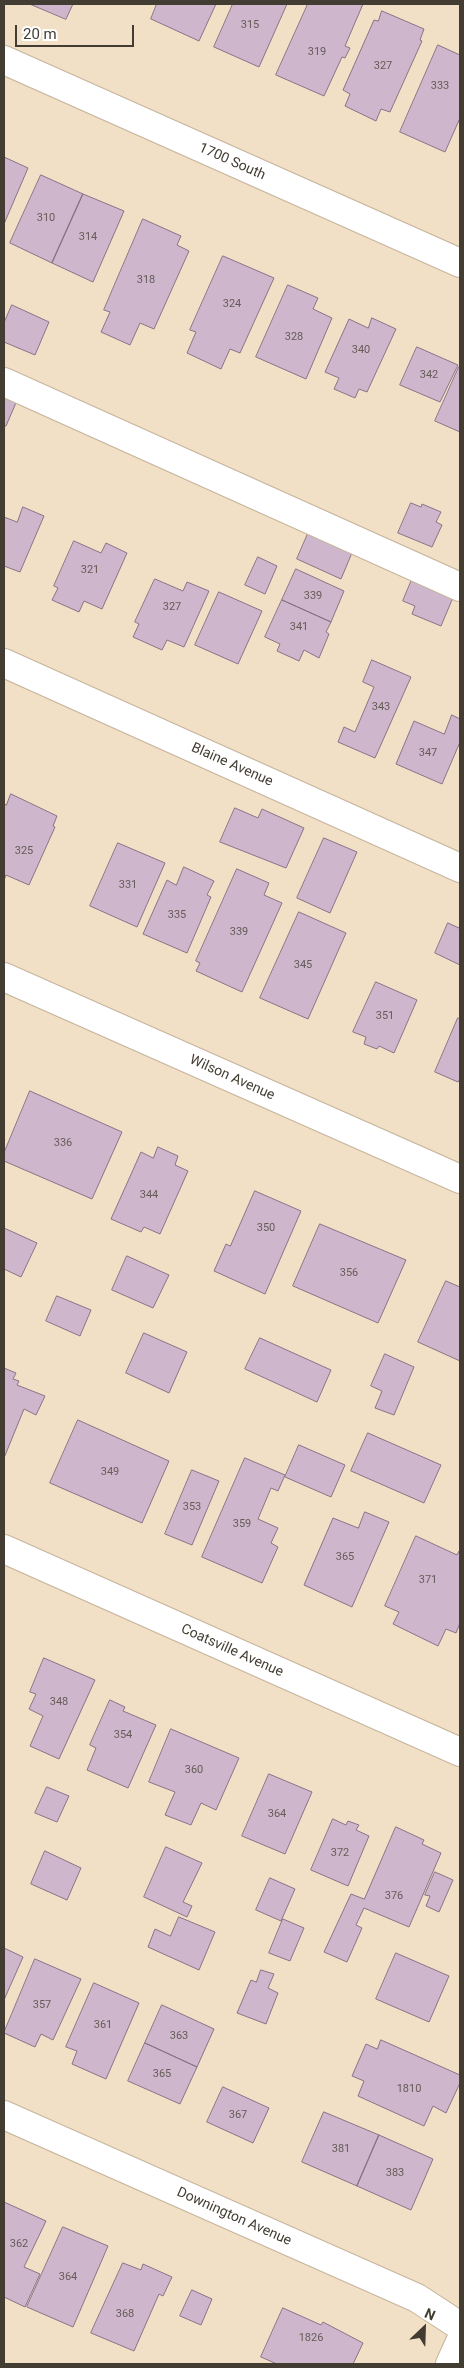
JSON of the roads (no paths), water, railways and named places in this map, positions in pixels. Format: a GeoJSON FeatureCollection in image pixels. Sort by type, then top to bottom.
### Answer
{"type":"FeatureCollection","features":[{"type":"Feature","properties":{"kind":"street","name":"1700 South"},"geometry":{"type":"LineString","coordinates":[[4,60],[460,263]]}},
{"type":"Feature","properties":{"kind":"street"},"geometry":{"type":"LineString","coordinates":[[4,382],[460,588]]}},
{"type":"Feature","properties":{"kind":"street","name":"Blaine Avenue"},"geometry":{"type":"LineString","coordinates":[[4,663],[460,868]]}},
{"type":"Feature","properties":{"kind":"street","name":"Wilson Avenue"},"geometry":{"type":"LineString","coordinates":[[4,977],[460,1179]]}},
{"type":"Feature","properties":{"kind":"street","name":"Coatsville Avenue"},"geometry":{"type":"LineString","coordinates":[[4,1549],[460,1752]]}},
{"type":"Feature","properties":{"kind":"street","name":"Downington Avenue"},"geometry":{"type":"LineString","coordinates":[[4,2115],[417,2298],[460,2326]]}},
{"type":"Feature","properties":{"kind":"street"},"geometry":{"type":"LineString","coordinates":[[450,2364],[460,2342]]}}]}
